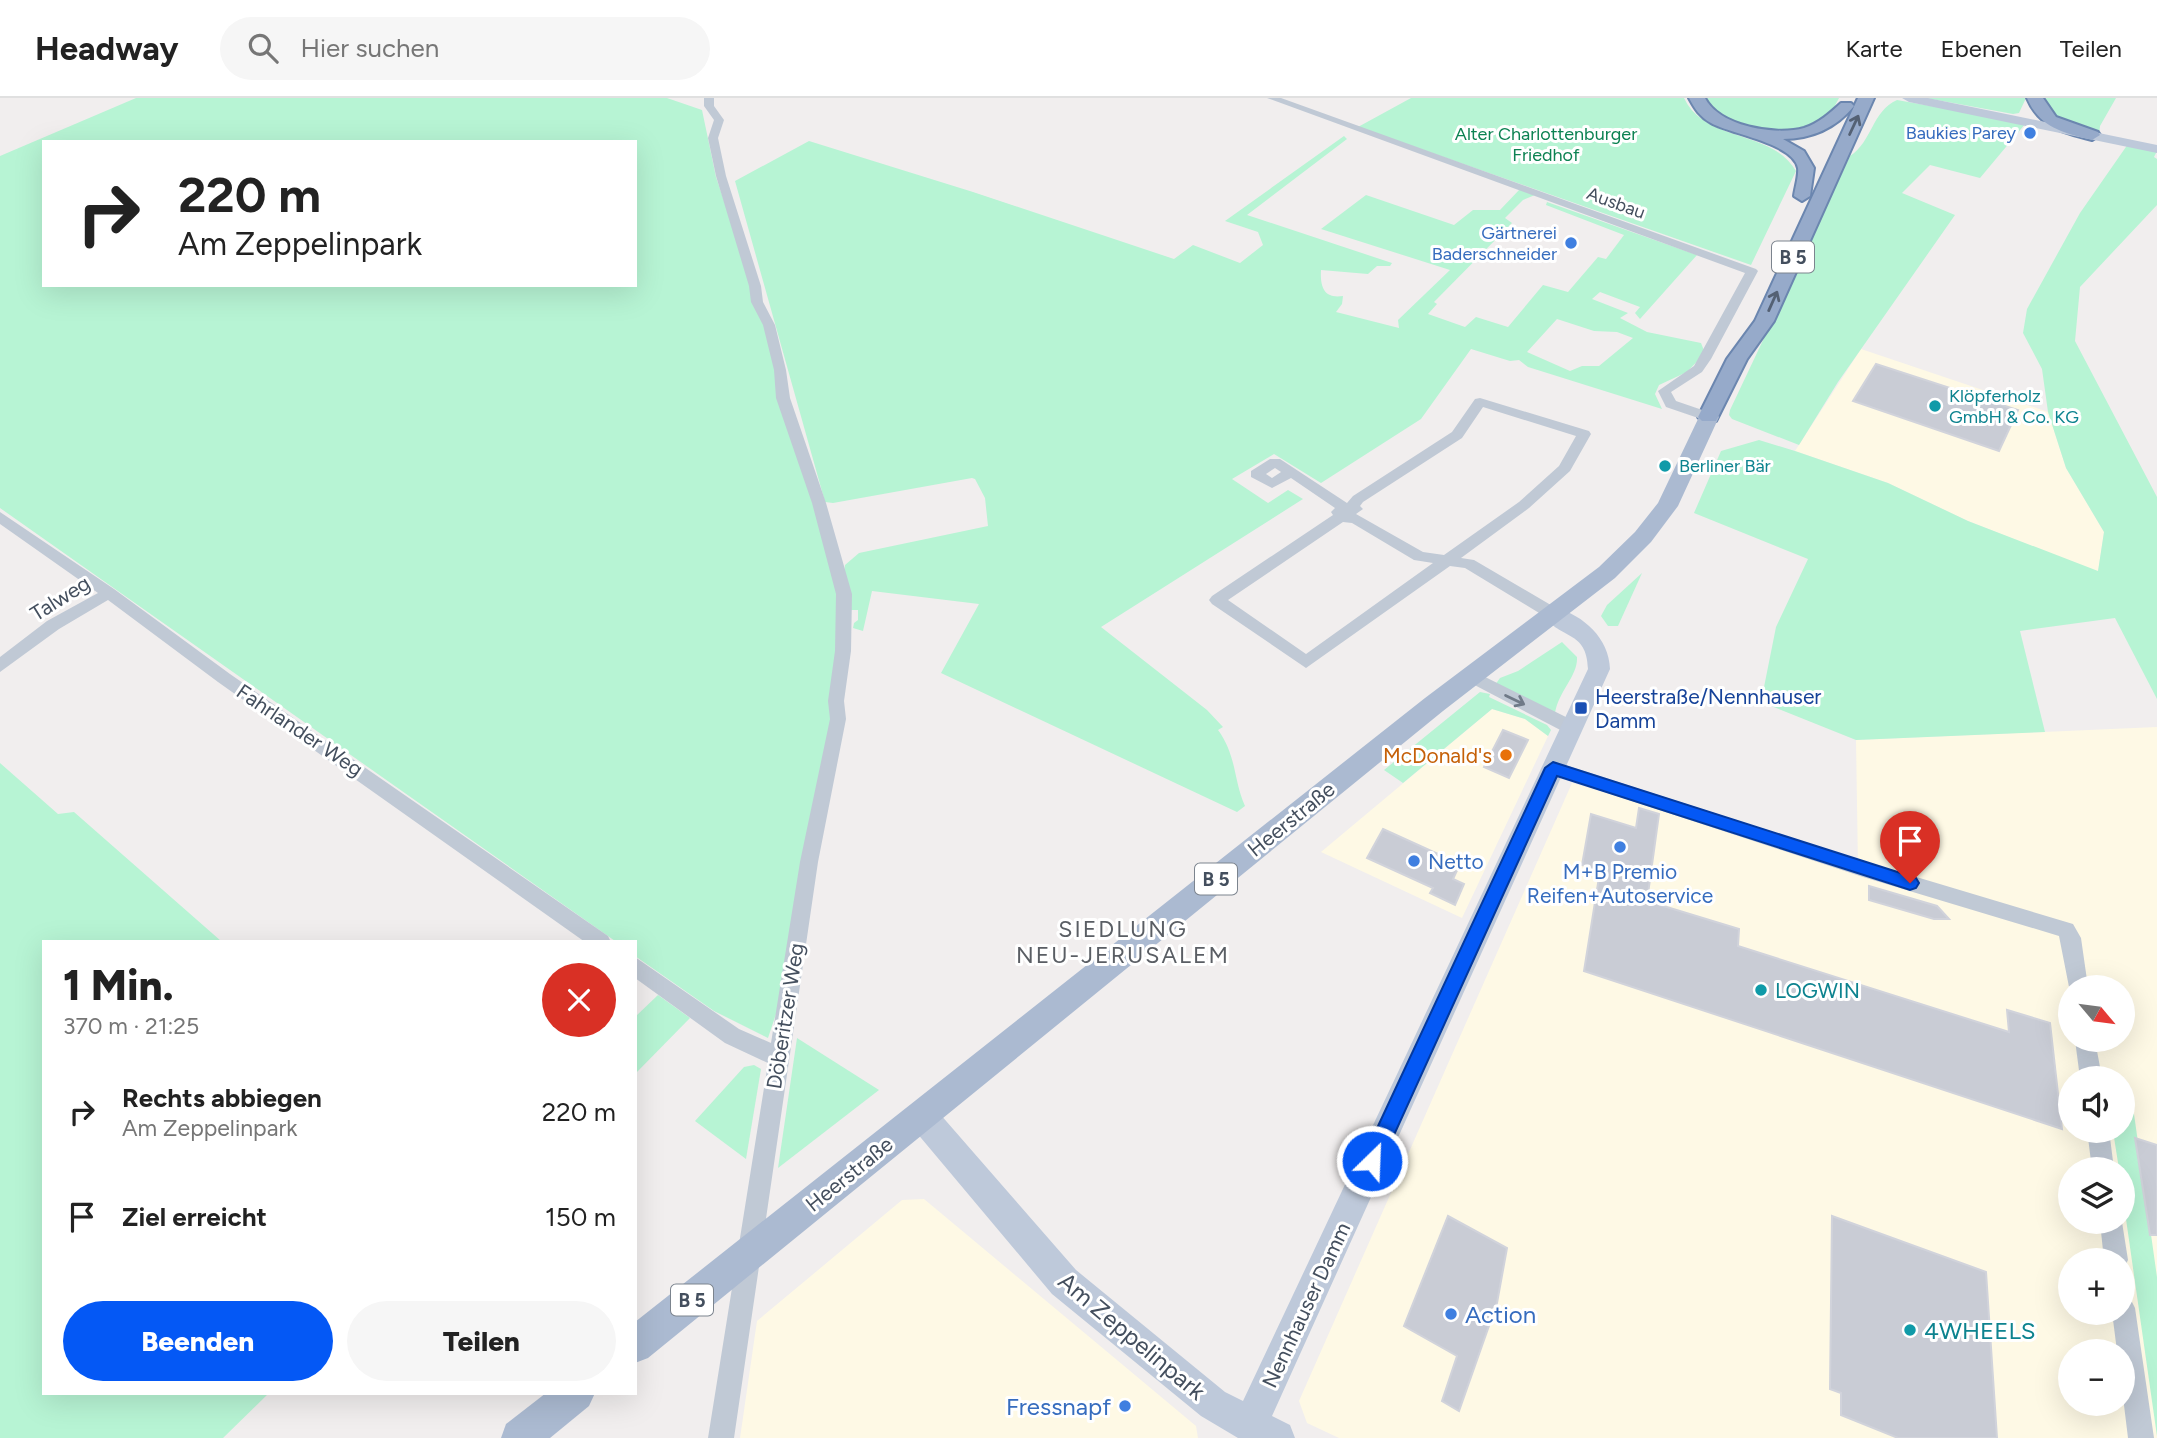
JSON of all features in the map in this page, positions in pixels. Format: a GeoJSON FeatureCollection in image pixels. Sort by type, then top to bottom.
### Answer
{"type":"FeatureCollection","features":[{"type":"Feature","properties":{"kind":"highway"},"geometry":{"type":"LineString","coordinates":[[1697,98],[1699,105],[1708,114],[1780,144],[1802,159],[1807,168],[1802,196]]}},
{"type":"Feature","properties":{"kind":"highway","name":"B 5"},"geometry":{"type":"LineString","coordinates":[[1709,417],[1737,359],[1764,321],[1866,98]]}},
{"type":"Feature","properties":{"kind":"highway"},"geometry":{"type":"LineString","coordinates":[[2028,122],[2034,98]]}},
{"type":"Feature","properties":{"kind":"highway"},"geometry":{"type":"LineString","coordinates":[[2034,98],[2039,112],[2051,122],[2092,135]]}},
{"type":"Feature","properties":{"kind":"highway","name":"B 5"},"geometry":{"type":"LineString","coordinates":[[1792,217],[1848,102]]}},
{"type":"Feature","properties":{"kind":"highway"},"geometry":{"type":"LineString","coordinates":[[1734,126],[1782,134],[1813,131],[1828,124],[1848,102]]}},
{"type":"Feature","properties":{"kind":"highway","name":"B 5"},"geometry":{"type":"LineString","coordinates":[[1737,359],[1746,316],[1777,248]]}},
{"type":"Feature","properties":{"kind":"main road"},"geometry":{"type":"LineString","coordinates":[[1909,98],[2157,149]]}},
{"type":"Feature","properties":{"kind":"main road","name":"Heerstraße"},"geometry":{"type":"LineString","coordinates":[[637,1343],[1471,676],[1555,615],[1628,553],[1658,519],[1679,482],[1709,417]]}},
{"type":"Feature","properties":{"kind":"main road","name":"Nennhauser Damm"},"geometry":{"type":"LineString","coordinates":[[1257,1434],[1553,768],[1593,684],[1600,660],[1590,636],[1555,615]]}},
{"type":"Feature","properties":{"kind":"main road","name":"Am Zeppelinpark"},"geometry":{"type":"LineString","coordinates":[[922,1116],[1064,1282],[1213,1404],[1257,1434]]}},
{"type":"Feature","properties":{"kind":"main road"},"geometry":{"type":"LineString","coordinates":[[520,1438],[574,1395]]}},
{"type":"Feature","properties":{"kind":"street","name":"Döberitzer Weg"},"geometry":{"type":"LineString","coordinates":[[709,98],[709,106],[719,120],[713,138],[721,176],[755,286],[757,302],[769,325],[780,370],[783,398],[819,503],[844,594],[843,652],[836,701],[836,737],[820,799],[778,1057],[722,1438]]}},
{"type":"Feature","properties":{"kind":"street","name":"Ausbau"},"geometry":{"type":"LineString","coordinates":[[1272,98],[1752,271],[1698,369],[1664,391],[1671,404],[1709,417]]}},
{"type":"Feature","properties":{"kind":"street"},"geometry":{"type":"LineString","coordinates":[[1480,402],[1584,434],[1565,468],[1524,505],[1448,559],[1306,662],[1217,600],[1348,512],[1358,499],[1457,435],[1480,402]]}},
{"type":"Feature","properties":{"kind":"street"},"geometry":{"type":"LineString","coordinates":[[1291,472],[1330,496],[1348,512],[1419,556],[1469,564],[1555,615]]}},
{"type":"Feature","properties":{"kind":"street","name":"Fahrlander Weg"},"geometry":{"type":"LineString","coordinates":[[0,517],[224,678],[598,940]]}},
{"type":"Feature","properties":{"kind":"street","name":"Talweg"},"geometry":{"type":"LineString","coordinates":[[0,666],[53,625],[109,593]]}},
{"type":"Feature","properties":{"kind":"street"},"geometry":{"type":"LineString","coordinates":[[1471,676],[1572,728]]}},
{"type":"Feature","properties":{"kind":"street"},"geometry":{"type":"LineString","coordinates":[[1553,768],[1863,869],[2066,930],[2071,938],[2076,975]]}},
{"type":"Feature","properties":{"kind":"street"},"geometry":{"type":"LineString","coordinates":[[637,967],[732,1036],[778,1057]]}},
{"type":"Feature","properties":{"kind":"street"},"geometry":{"type":"LineString","coordinates":[[2125,1325],[2141,1438]]}},
{"type":"Feature","properties":{"kind":"shaded area"},"geometry":{"type":"Polygon","coordinates":[[[1861,349],[2048,412],[2066,468],[2104,532],[2098,572],[1968,521],[1888,483],[1795,451],[1861,349]]]}},
{"type":"Feature","properties":{"kind":"shaded area"},"geometry":{"type":"Polygon","coordinates":[[[1492,709],[1525,719],[1548,736],[1462,918],[1321,852],[1492,709]]]}},
{"type":"Feature","properties":{"kind":"shaded area"},"geometry":{"type":"Polygon","coordinates":[[[2157,727],[2157,1438],[1339,1438],[1307,1423],[1299,1401],[1572,783],[1858,867],[1856,740],[2157,727]]]}},
{"type":"Feature","properties":{"kind":"shaded area"},"geometry":{"type":"Polygon","coordinates":[[[924,1199],[1196,1426],[1198,1438],[740,1438],[757,1321],[902,1200],[924,1199]]]}},
{"type":"Feature","properties":{"kind":"green space"},"geometry":{"type":"Polygon","coordinates":[[[136,98],[667,98],[702,110],[716,177],[766,326],[803,470],[841,600],[833,737],[780,1002],[768,1038],[714,1011],[637,957],[637,940],[614,940],[0,508],[0,156],[136,98]]]}},
{"type":"Feature","properties":{"kind":"green space","name":"Alter Charlottenburger Friedhof"},"geometry":{"type":"Polygon","coordinates":[[[1411,98],[1684,98],[1694,112],[1707,122],[1771,148],[1785,158],[1796,171],[1751,265],[1358,127],[1411,98]]]}},
{"type":"Feature","properties":{"kind":"green space"},"geometry":{"type":"Polygon","coordinates":[[[1702,98],[1839,98],[1828,119],[1795,132],[1759,130],[1719,117],[1702,98]]]}},
{"type":"Feature","properties":{"kind":"green space"},"geometry":{"type":"Polygon","coordinates":[[[1926,98],[2026,98],[2019,113],[2013,114],[1926,98]]]}},
{"type":"Feature","properties":{"kind":"green space"},"geometry":{"type":"Polygon","coordinates":[[[2042,98],[2116,98],[2100,126],[2099,135],[2058,123],[2042,98]]]}},
{"type":"Feature","properties":{"kind":"green space"},"geometry":{"type":"Polygon","coordinates":[[[1897,100],[2026,123],[1980,178],[1930,165],[1902,193],[1955,215],[1838,382],[1799,445],[1732,419],[1730,410],[1850,156],[1863,143],[1882,111],[1897,100]]]}},
{"type":"Feature","properties":{"kind":"green space"},"geometry":{"type":"Polygon","coordinates":[[[1344,136],[1347,139],[1247,215],[1392,263],[1390,266],[1377,266],[1368,274],[1321,270],[1321,282],[1327,294],[1343,296],[1342,304],[1336,312],[1399,328],[1398,320],[1450,270],[1321,229],[1366,195],[1454,225],[1473,210],[1500,210],[1520,189],[1535,195],[1523,200],[1505,218],[1512,223],[1434,302],[1437,304],[1428,314],[1465,327],[1476,317],[1508,327],[1543,285],[1568,292],[1598,257],[1606,259],[1624,235],[1546,205],[1547,202],[1697,255],[1640,319],[1635,313],[1640,307],[1600,292],[1592,299],[1628,313],[1620,318],[1647,332],[1701,343],[1705,353],[1687,372],[1659,385],[1655,394],[1662,409],[1528,367],[1519,360],[1510,361],[1471,349],[1421,419],[1321,483],[1274,454],[1232,479],[1268,503],[1288,490],[1303,499],[1101,627],[1207,710],[1223,727],[1218,730],[1229,749],[1245,806],[1237,812],[941,673],[979,604],[872,591],[863,631],[853,628],[858,620],[858,610],[850,610],[845,565],[859,553],[988,526],[985,498],[972,478],[833,503],[825,502],[735,181],[809,141],[1174,259],[1193,245],[1240,263],[1263,245],[1258,232],[1225,221],[1344,136]],[[1557,319],[1527,352],[1570,371],[1582,366],[1599,366],[1633,338],[1617,332],[1594,331],[1557,319]]]}},
{"type":"Feature","properties":{"kind":"green space"},"geometry":{"type":"Polygon","coordinates":[[[2128,144],[2157,151],[2154,157],[2157,159],[2157,205],[2080,287],[2075,341],[2157,497],[2157,699],[2115,618],[2020,631],[2045,732],[1856,740],[1761,702],[1776,627],[1808,559],[1694,513],[1721,451],[1759,440],[1795,451],[1888,483],[1968,521],[2098,571],[2104,532],[2066,468],[2048,412],[2042,369],[2023,333],[2027,309],[2080,213],[2128,144]]]}},
{"type":"Feature","properties":{"kind":"green space"},"geometry":{"type":"Polygon","coordinates":[[[1642,573],[1618,626],[1608,626],[1601,616],[1607,605],[1642,573]]]}},
{"type":"Feature","properties":{"kind":"green space"},"geometry":{"type":"Polygon","coordinates":[[[1562,642],[1577,657],[1577,664],[1555,713],[1495,685],[1500,678],[1518,671],[1562,642]]]}},
{"type":"Feature","properties":{"kind":"green space"},"geometry":{"type":"Polygon","coordinates":[[[1480,692],[1490,694],[1489,697],[1547,725],[1551,730],[1548,736],[1525,719],[1492,709],[1403,783],[1384,770],[1480,692]]]}},
{"type":"Feature","properties":{"kind":"green space"},"geometry":{"type":"Polygon","coordinates":[[[0,763],[58,814],[74,812],[220,940],[42,940],[42,1395],[267,1395],[223,1438],[0,1438],[0,763]]]}},
{"type":"Feature","properties":{"kind":"green space"},"geometry":{"type":"Polygon","coordinates":[[[658,995],[690,1018],[637,1072],[637,1015],[658,995]]]}},
{"type":"Feature","properties":{"kind":"green space"},"geometry":{"type":"Polygon","coordinates":[[[797,1038],[879,1090],[778,1168],[797,1038]]]}},
{"type":"Feature","properties":{"kind":"green space"},"geometry":{"type":"Polygon","coordinates":[[[754,1065],[761,1069],[746,1159],[695,1121],[744,1067],[754,1065]]]}},
{"type":"Feature","properties":{"kind":"green space"},"geometry":{"type":"Polygon","coordinates":[[[2135,1121],[2157,1277],[2157,1436],[2135,1282],[2135,1248],[2130,1248],[2128,1234],[2135,1234],[2135,1157],[2117,1157],[2115,1143],[2135,1143],[2135,1121]]]}},
{"type":"Feature","properties":{"kind":"building","name":"Klöpferholz GmbH & Co. KG"},"geometry":{"type":"Polygon","coordinates":[[[1876,364],[2018,410],[1999,451],[1853,401],[1876,364]]]}},
{"type":"Feature","properties":{"kind":"building","name":"McDonald's"},"geometry":{"type":"Polygon","coordinates":[[[1503,730],[1528,740],[1509,778],[1484,767],[1503,730]]]}},
{"type":"Feature","properties":{"kind":"building","name":"LOGWIN"},"geometry":{"type":"Polygon","coordinates":[[[1639,808],[1659,814],[1647,901],[1739,929],[1738,946],[2009,1032],[2007,1010],[2050,1023],[2058,1094],[2058,1128],[1584,971],[1600,871],[1582,865],[1591,814],[1636,828],[1639,808]]]}},
{"type":"Feature","properties":{"kind":"building","name":"Netto"},"geometry":{"type":"Polygon","coordinates":[[[1383,829],[1460,864],[1453,879],[1464,884],[1455,905],[1430,893],[1433,888],[1367,858],[1383,829]]]}},
{"type":"Feature","properties":{"kind":"building"},"geometry":{"type":"Polygon","coordinates":[[[1869,886],[1937,906],[1949,919],[1934,919],[1869,900],[1869,886]]]}},
{"type":"Feature","properties":{"kind":"building"},"geometry":{"type":"Polygon","coordinates":[[[2135,1138],[2157,1145],[2157,1235],[2150,1235],[2135,1138]]]}},
{"type":"Feature","properties":{"kind":"building","name":"Action"},"geometry":{"type":"Polygon","coordinates":[[[1448,1216],[1507,1248],[1497,1303],[1459,1411],[1442,1401],[1457,1356],[1404,1326],[1448,1216]]]}},
{"type":"Feature","properties":{"kind":"building","name":"4WHEELS"},"geometry":{"type":"Polygon","coordinates":[[[1832,1216],[1986,1272],[1997,1438],[1898,1438],[1841,1415],[1841,1393],[1830,1389],[1832,1216]]]}},
{"type":"Feature","properties":{"kind":"place","name":"Baukies Parey"},"geometry":{"type":"Point","coordinates":[2030,133]}},
{"type":"Feature","properties":{"kind":"place","name":"Gärtnerei Baderschneider"},"geometry":{"type":"Point","coordinates":[1571,243]}},
{"type":"Feature","properties":{"kind":"place","name":"Klöpferholz GmbH & Co. KG"},"geometry":{"type":"Point","coordinates":[1935,406]}},
{"type":"Feature","properties":{"kind":"place","name":"Berliner Bär"},"geometry":{"type":"Point","coordinates":[1665,466]}},
{"type":"Feature","properties":{"kind":"place","name":"Heerstraße/Nennhauser Damm"},"geometry":{"type":"Point","coordinates":[1581,708]}},
{"type":"Feature","properties":{"kind":"place","name":"McDonald's"},"geometry":{"type":"Point","coordinates":[1506,755]}},
{"type":"Feature","properties":{"kind":"place","name":"M+B Premio Reifen+Autoservice"},"geometry":{"type":"Point","coordinates":[1620,847]}},
{"type":"Feature","properties":{"kind":"place","name":"Netto"},"geometry":{"type":"Point","coordinates":[1414,861]}},
{"type":"Feature","properties":{"kind":"place","name":"LOGWIN"},"geometry":{"type":"Point","coordinates":[1761,990]}},
{"type":"Feature","properties":{"kind":"place","name":"Action"},"geometry":{"type":"Point","coordinates":[1451,1314]}},
{"type":"Feature","properties":{"kind":"place","name":"4WHEELS"},"geometry":{"type":"Point","coordinates":[1910,1330]}},
{"type":"Feature","properties":{"kind":"place","name":"Fressnapf"},"geometry":{"type":"Point","coordinates":[1125,1406]}},
{"type":"Feature","properties":{"kind":"district","name":"SIEDLUNG NEU-JERUSALEM"},"geometry":{"type":"Point","coordinates":[1123,942]}},
{"type":"Feature","properties":{"kind":"route"},"geometry":{"type":"LineString","coordinates":[[1372,1161],[1553,768],[1614,790],[1910,883]]}}]}
